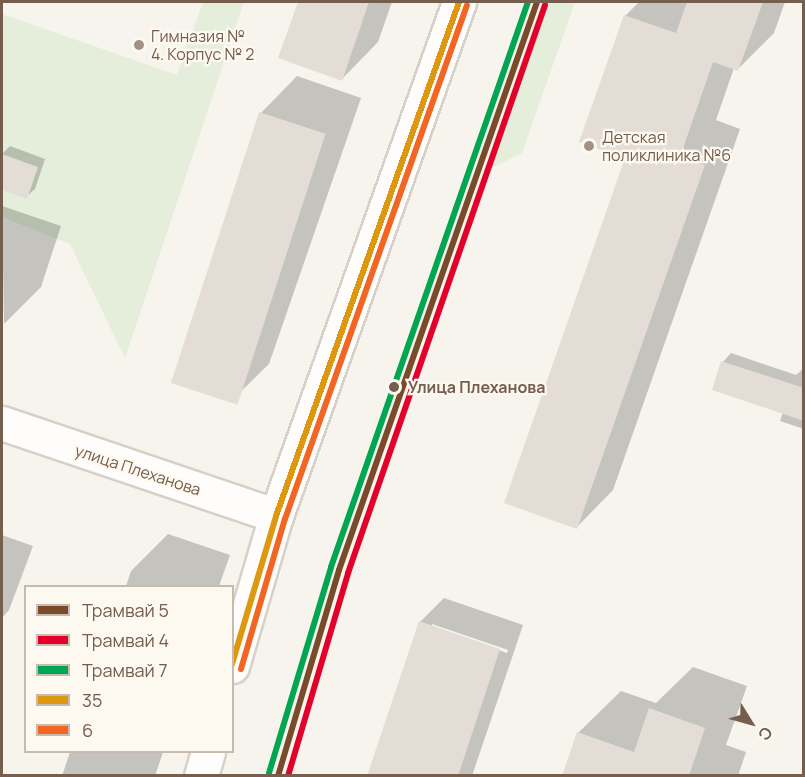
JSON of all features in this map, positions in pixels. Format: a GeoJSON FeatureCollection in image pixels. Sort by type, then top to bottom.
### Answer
{"type":"FeatureCollection","features":[{"type":"Feature","properties":{"kind":"street"},"geometry":{"type":"LineString","coordinates":[[234,659],[276,516],[459,2]]}},
{"type":"Feature","properties":{"kind":"street","name":"улица Плеханова"},"geometry":{"type":"LineString","coordinates":[[2,423],[276,516]]}},
{"type":"Feature","properties":{"kind":"street"},"geometry":{"type":"LineString","coordinates":[[201,776],[208,753]]}},
{"type":"Feature","properties":{"kind":"green space"},"geometry":{"type":"Polygon","coordinates":[[[203,2],[244,2],[125,358],[70,244],[2,217],[2,14],[177,75],[203,2]]]}},
{"type":"Feature","properties":{"kind":"green space"},"geometry":{"type":"Polygon","coordinates":[[[542,2],[575,2],[522,153],[490,169],[451,285],[444,284],[542,2]]]}},
{"type":"Feature","properties":{"kind":"building"},"geometry":{"type":"Polygon","coordinates":[[[298,2],[369,2],[342,81],[278,58],[298,2]]]}},
{"type":"Feature","properties":{"kind":"building"},"geometry":{"type":"Polygon","coordinates":[[[687,2],[763,2],[738,71],[713,62],[680,157],[705,165],[577,529],[504,503],[625,158],[579,142],[624,15],[676,33],[687,2]]]}},
{"type":"Feature","properties":{"kind":"building"},"geometry":{"type":"Polygon","coordinates":[[[259,112],[326,134],[238,405],[171,383],[259,112]]]}},
{"type":"Feature","properties":{"kind":"building"},"geometry":{"type":"Polygon","coordinates":[[[2,154],[38,167],[27,199],[2,190],[2,154]]]}},
{"type":"Feature","properties":{"kind":"building"},"geometry":{"type":"Polygon","coordinates":[[[721,361],[804,388],[804,421],[712,390],[721,361]]]}},
{"type":"Feature","properties":{"kind":"building"},"geometry":{"type":"Polygon","coordinates":[[[419,621],[500,649],[458,776],[367,776],[419,621]]]}},
{"type":"Feature","properties":{"kind":"building"},"geometry":{"type":"Polygon","coordinates":[[[649,708],[705,728],[689,776],[562,776],[577,732],[634,752],[649,708]]]}},
{"type":"Feature","properties":{"kind":"tram line","name":"7"},"geometry":{"type":"LineString","coordinates":[[269,773],[331,567],[528,2]]}},
{"type":"Feature","properties":{"kind":"tram line","name":"5"},"geometry":{"type":"LineString","coordinates":[[278,776],[339,570],[537,2]]}},
{"type":"Feature","properties":{"kind":"tram line","name":"4"},"geometry":{"type":"LineString","coordinates":[[288,776],[348,573],[545,5]]}},
{"type":"Feature","properties":{"kind":"transit line","name":"35"},"geometry":{"type":"LineString","coordinates":[[234,657],[276,516],[459,2]]}},
{"type":"Feature","properties":{"kind":"transit line","name":"6"},"geometry":{"type":"LineString","coordinates":[[241,669],[285,519],[467,5]]}},
{"type":"Feature","properties":{"kind":"place","name":"Гимназия № 4. Корпус № 2"},"geometry":{"type":"Point","coordinates":[139,45]}},
{"type":"Feature","properties":{"kind":"place","name":"Детская поликлиника №6"},"geometry":{"type":"Point","coordinates":[589,146]}},
{"type":"Feature","properties":{"kind":"place","name":"Улица Плеханова"},"geometry":{"type":"Point","coordinates":[394,387]}}]}
